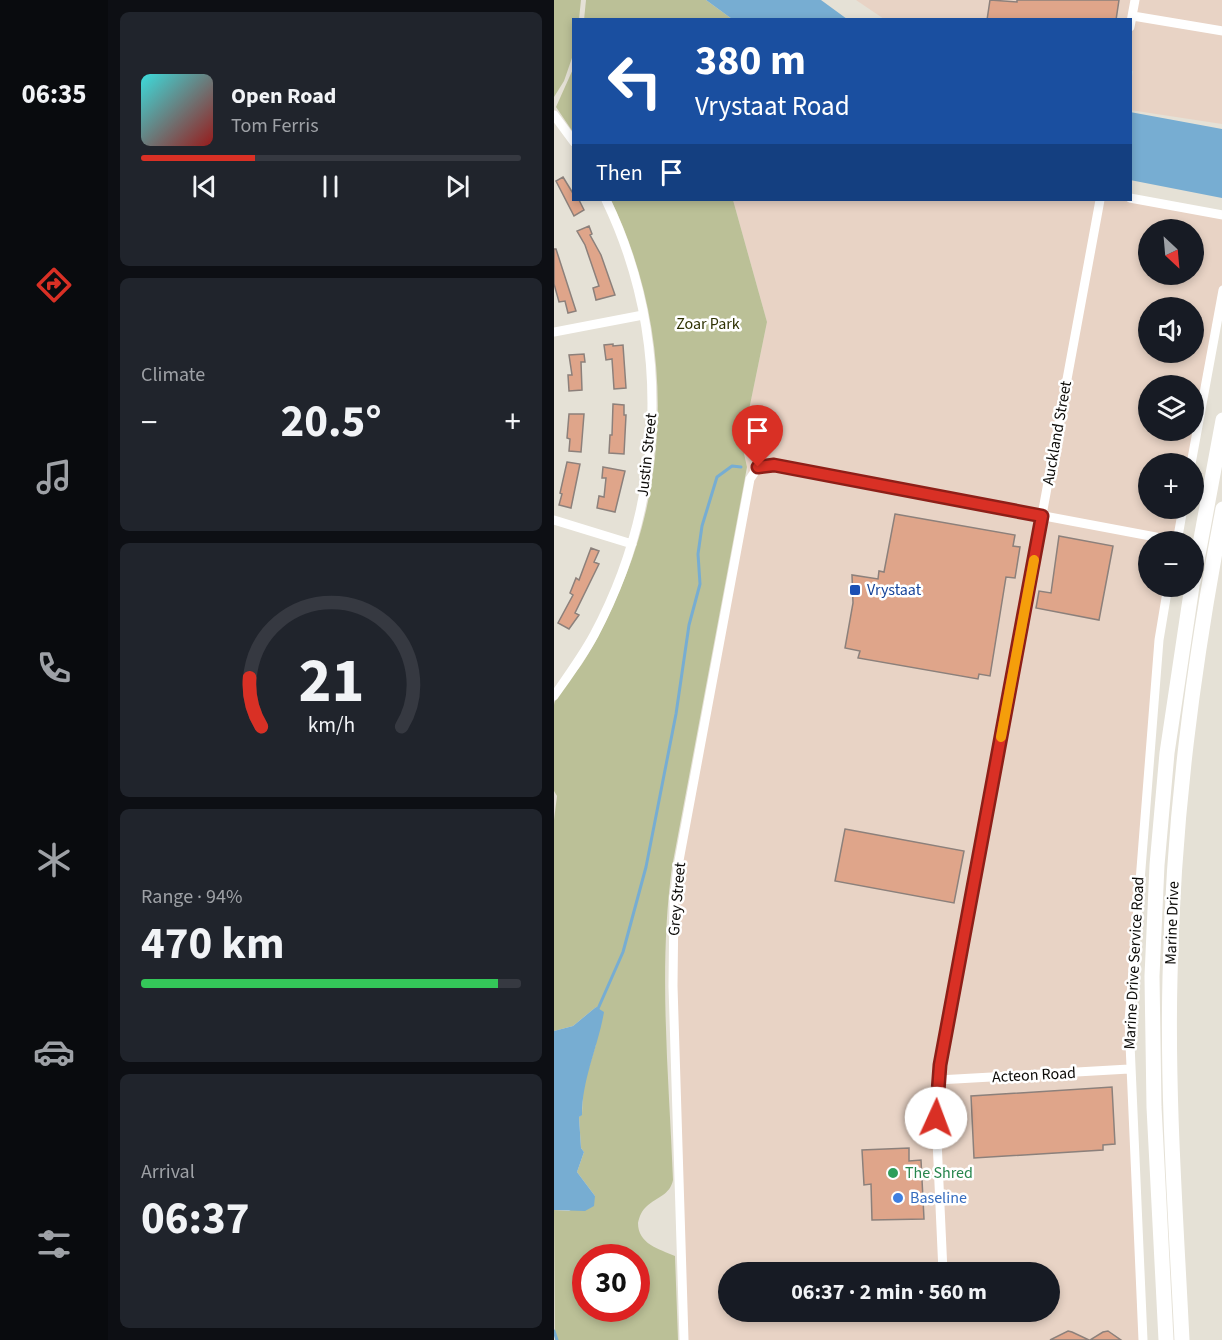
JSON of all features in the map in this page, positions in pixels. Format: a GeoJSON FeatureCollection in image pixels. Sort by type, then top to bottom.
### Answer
{"type":"FeatureCollection","features":[{"type":"Feature","properties":{"kind":"main road","name":"Marine Drive"},"geometry":{"type":"LineString","coordinates":[[1203,531],[1223,420]]}},
{"type":"Feature","properties":{"kind":"main road","name":"Marine Drive"},"geometry":{"type":"LineString","coordinates":[[1182,1340],[1169,1052],[1169,977],[1180,788],[1189,711],[1223,509]]}},
{"type":"Feature","properties":{"kind":"main road","name":"Marine Drive"},"geometry":{"type":"LineString","coordinates":[[1166,1340],[1154,1107],[1152,976],[1157,865],[1167,753],[1191,597]]}},
{"type":"Feature","properties":{"kind":"street"},"geometry":{"type":"LineString","coordinates":[[1132,20],[1136,0]]}},
{"type":"Feature","properties":{"kind":"street"},"geometry":{"type":"LineString","coordinates":[[1133,16],[1223,31]]}},
{"type":"Feature","properties":{"kind":"street"},"geometry":{"type":"LineString","coordinates":[[554,115],[572,139]]}},
{"type":"Feature","properties":{"kind":"street"},"geometry":{"type":"LineString","coordinates":[[1132,198],[1223,215]]}},
{"type":"Feature","properties":{"kind":"street","name":"Justin Street"},"geometry":{"type":"LineString","coordinates":[[554,696],[594,636],[612,598],[632,544],[646,485],[653,401],[649,347],[636,278],[606,201]]}},
{"type":"Feature","properties":{"kind":"street","name":"Auckland Street"},"geometry":{"type":"LineString","coordinates":[[943,1262],[936,1118],[938,1080],[1100,201]]}},
{"type":"Feature","properties":{"kind":"street"},"geometry":{"type":"LineString","coordinates":[[1193,453],[1223,290]]}},
{"type":"Feature","properties":{"kind":"street"},"geometry":{"type":"LineString","coordinates":[[554,332],[643,315]]}},
{"type":"Feature","properties":{"kind":"street","name":"Grey Street"},"geometry":{"type":"LineString","coordinates":[[684,1340],[673,986],[674,901],[750,479],[758,467],[774,465],[1042,516]]}},
{"type":"Feature","properties":{"kind":"street"},"geometry":{"type":"LineString","coordinates":[[1042,516],[1138,534]]}},
{"type":"Feature","properties":{"kind":"street"},"geometry":{"type":"LineString","coordinates":[[554,520],[632,544]]}},
{"type":"Feature","properties":{"kind":"street","name":"Marine Drive Service Road"},"geometry":{"type":"LineString","coordinates":[[1143,1340],[1129,1069],[1130,1002],[1159,640],[1166,597]]}},
{"type":"Feature","properties":{"kind":"street","name":"Acteon Road"},"geometry":{"type":"LineString","coordinates":[[938,1080],[1129,1069]]}},
{"type":"Feature","properties":{"kind":"shaded area"},"geometry":{"type":"Polygon","coordinates":[[[856,0],[1222,0],[1222,124],[1132,110],[1132,18],[883,18],[856,0]]]}},
{"type":"Feature","properties":{"kind":"shaded area"},"geometry":{"type":"Polygon","coordinates":[[[1132,200],[1222,215],[1222,290],[1204,390],[1204,375],[1138,375],[1138,441],[1195,441],[1193,453],[1138,453],[1138,519],[1181,519],[1179,531],[1138,531],[1138,597],[1167,597],[1131,982],[1143,1340],[684,1340],[674,901],[750,479],[742,444],[767,322],[733,201],[1132,200]]]}},
{"type":"Feature","properties":{"kind":"green space"},"geometry":{"type":"Polygon","coordinates":[[[554,0],[581,0],[579,18],[572,18],[572,58],[564,81],[554,97],[554,0]]]}},
{"type":"Feature","properties":{"kind":"green space"},"geometry":{"type":"Polygon","coordinates":[[[586,0],[706,0],[731,18],[584,18],[586,0]]]}},
{"type":"Feature","properties":{"kind":"green space"},"geometry":{"type":"Polygon","coordinates":[[[572,71],[572,131],[556,107],[572,71]]]}},
{"type":"Feature","properties":{"kind":"green space","name":"Zoar Park"},"geometry":{"type":"Polygon","coordinates":[[[611,201],[733,201],[767,322],[742,444],[747,467],[672,867],[665,984],[673,1180],[669,1189],[651,1203],[640,1216],[639,1230],[649,1244],[572,1244],[572,1322],[650,1322],[650,1245],[675,1256],[678,1340],[555,1340],[554,1210],[569,1211],[595,1196],[577,1172],[584,1152],[581,1148],[579,1117],[582,1114],[583,1087],[596,1044],[596,1007],[573,1026],[554,1031],[554,820],[557,796],[554,791],[554,705],[555,700],[588,655],[613,607],[638,540],[650,492],[656,442],[658,392],[654,343],[644,294],[630,246],[611,201]]]}},
{"type":"Feature","properties":{"kind":"water"},"geometry":{"type":"Polygon","coordinates":[[[706,0],[821,0],[846,18],[731,18],[706,0]]]}},
{"type":"Feature","properties":{"kind":"water"},"geometry":{"type":"Polygon","coordinates":[[[1132,112],[1222,129],[1222,198],[1132,180],[1132,112]]]}},
{"type":"Feature","properties":{"kind":"water"},"geometry":{"type":"Polygon","coordinates":[[[596,1007],[604,1012],[587,1076],[582,1115],[579,1117],[581,1148],[584,1152],[577,1172],[595,1196],[594,1206],[585,1211],[554,1210],[554,1031],[573,1026],[596,1007]]]}},
{"type":"Feature","properties":{"kind":"building"},"geometry":{"type":"Polygon","coordinates":[[[990,0],[1017,2],[1017,0],[1119,0],[1116,18],[987,18],[990,0]]]}},
{"type":"Feature","properties":{"kind":"building"},"geometry":{"type":"Polygon","coordinates":[[[563,177],[572,192],[572,201],[580,201],[584,210],[574,216],[556,181],[563,177]]]}},
{"type":"Feature","properties":{"kind":"building"},"geometry":{"type":"Polygon","coordinates":[[[589,226],[592,234],[590,235],[601,255],[615,295],[596,300],[593,288],[599,286],[585,245],[577,231],[589,226]]]}},
{"type":"Feature","properties":{"kind":"building"},"geometry":{"type":"Polygon","coordinates":[[[554,249],[556,249],[576,311],[568,313],[565,301],[559,302],[554,284],[554,249]]]}},
{"type":"Feature","properties":{"kind":"building"},"geometry":{"type":"Polygon","coordinates":[[[613,344],[613,346],[623,345],[626,388],[614,389],[612,359],[606,360],[604,345],[613,344]]]}},
{"type":"Feature","properties":{"kind":"building"},"geometry":{"type":"Polygon","coordinates":[[[584,354],[585,362],[581,362],[582,390],[569,391],[568,375],[572,375],[569,355],[584,354]]]}},
{"type":"Feature","properties":{"kind":"building"},"geometry":{"type":"Polygon","coordinates":[[[613,404],[624,405],[624,415],[626,415],[624,454],[609,453],[613,404]]]}},
{"type":"Feature","properties":{"kind":"building"},"geometry":{"type":"Polygon","coordinates":[[[569,414],[584,414],[581,452],[569,451],[570,439],[567,438],[569,414]]]}},
{"type":"Feature","properties":{"kind":"building"},"geometry":{"type":"Polygon","coordinates":[[[567,462],[580,464],[571,508],[559,505],[567,462]]]}},
{"type":"Feature","properties":{"kind":"building"},"geometry":{"type":"Polygon","coordinates":[[[603,467],[625,471],[615,512],[597,508],[599,496],[604,497],[606,478],[602,478],[603,467]]]}},
{"type":"Feature","properties":{"kind":"building"},"geometry":{"type":"Polygon","coordinates":[[[895,514],[1015,535],[1013,546],[1020,547],[1015,578],[1006,577],[990,676],[979,674],[978,679],[858,658],[860,651],[845,648],[853,603],[852,575],[878,579],[879,571],[884,572],[895,514]]]}},
{"type":"Feature","properties":{"kind":"building"},"geometry":{"type":"Polygon","coordinates":[[[1059,536],[1113,546],[1099,620],[1036,608],[1039,591],[1051,593],[1059,536]]]}},
{"type":"Feature","properties":{"kind":"building"},"geometry":{"type":"Polygon","coordinates":[[[591,548],[599,551],[594,562],[599,564],[575,613],[579,615],[569,629],[558,623],[573,595],[570,593],[576,578],[579,580],[591,548]]]}},
{"type":"Feature","properties":{"kind":"building"},"geometry":{"type":"Polygon","coordinates":[[[845,829],[964,851],[954,903],[835,881],[845,829]]]}},
{"type":"Feature","properties":{"kind":"building"},"geometry":{"type":"Polygon","coordinates":[[[1112,1087],[1115,1144],[1103,1145],[1103,1150],[974,1158],[971,1096],[1112,1087]]]}},
{"type":"Feature","properties":{"kind":"building","name":"The Shred"},"geometry":{"type":"Polygon","coordinates":[[[909,1148],[909,1161],[921,1160],[924,1219],[872,1220],[871,1184],[864,1185],[862,1150],[909,1148]]]}},
{"type":"Feature","properties":{"kind":"building"},"geometry":{"type":"Polygon","coordinates":[[[1068,1331],[1072,1332],[1089,1340],[1050,1340],[1068,1331]]]}},
{"type":"Feature","properties":{"kind":"building"},"geometry":{"type":"Polygon","coordinates":[[[1108,1331],[1121,1340],[1090,1340],[1103,1332],[1108,1331]]]}},
{"type":"Feature","properties":{"kind":"waterway"},"geometry":{"type":"LineString","coordinates":[[597,1011],[623,952],[646,867],[676,714],[689,625],[700,584],[698,554],[702,526],[717,477],[732,466],[741,467]]}},
{"type":"Feature","properties":{"kind":"waterway"},"geometry":{"type":"LineString","coordinates":[[554,1331],[557,1340]]}},
{"type":"Feature","properties":{"kind":"slow traffic"},"geometry":{"type":"LineString","coordinates":[[1001,737],[1034,560]]}},
{"type":"Feature","properties":{"kind":"place","name":"Vrystaat"},"geometry":{"type":"Point","coordinates":[855,590]}},
{"type":"Feature","properties":{"kind":"place","name":"The Shred"},"geometry":{"type":"Point","coordinates":[893,1173]}},
{"type":"Feature","properties":{"kind":"place","name":"Baseline"},"geometry":{"type":"Point","coordinates":[898,1198]}},
{"type":"Feature","properties":{"kind":"route"},"geometry":{"type":"LineString","coordinates":[[758,467],[774,465],[1042,516],[940,1065],[936,1118]]}}]}
